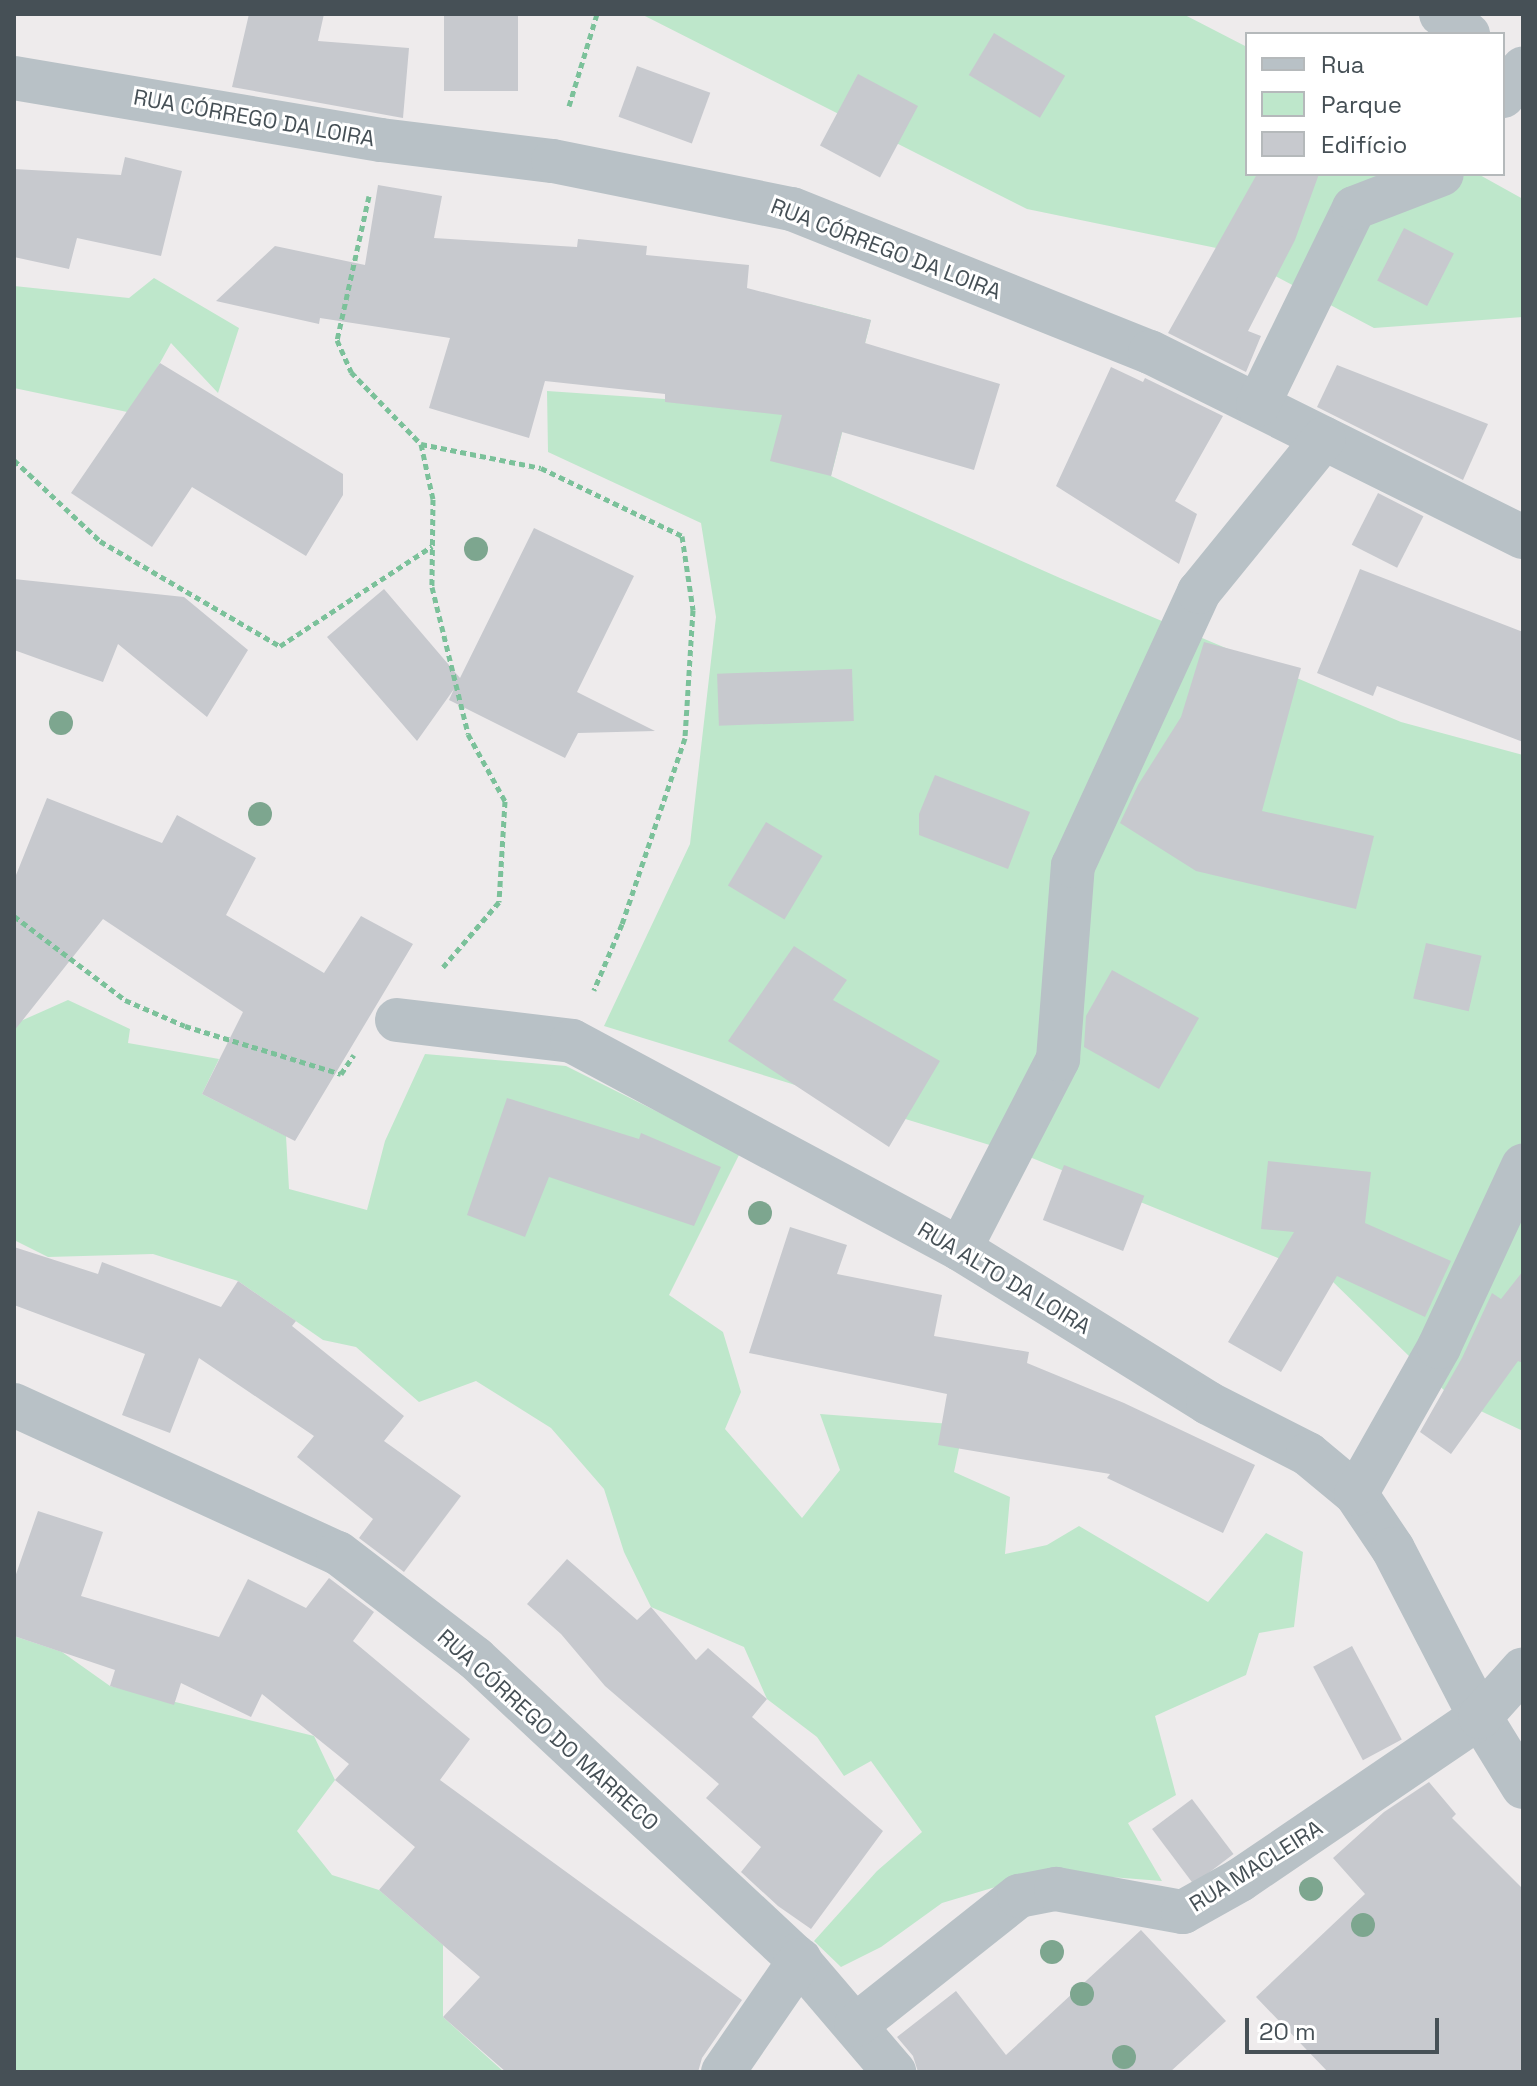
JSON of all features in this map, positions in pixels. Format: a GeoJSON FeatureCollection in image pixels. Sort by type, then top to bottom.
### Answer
{"type":"FeatureCollection","features":[{"type":"Feature","properties":{"kind":"street"},"geometry":{"type":"LineString","coordinates":[[1441,14],[1465,32]]}},
{"type":"Feature","properties":{"kind":"street","name":"RUA CÓRREGO DA LOIRA"},"geometry":{"type":"LineString","coordinates":[[14,78],[381,140],[553,161],[792,209],[1150,352],[1523,537]]}},
{"type":"Feature","properties":{"kind":"street"},"geometry":{"type":"LineString","coordinates":[[1258,405],[1354,208],[1437,176]]}},
{"type":"Feature","properties":{"kind":"street"},"geometry":{"type":"LineString","coordinates":[[960,1249],[1058,1059],[1073,866],[1199,592],[1324,438]]}},
{"type":"Feature","properties":{"kind":"street","name":"RUA ALTO DA LOIRA"},"geometry":{"type":"LineString","coordinates":[[397,1020],[572,1041],[960,1249],[1208,1403],[1308,1454],[1356,1494],[1393,1549],[1480,1717],[1523,1787]]}},
{"type":"Feature","properties":{"kind":"street"},"geometry":{"type":"LineString","coordinates":[[1356,1494],[1439,1347],[1523,1166]]}},
{"type":"Feature","properties":{"kind":"street","name":"RUA CÓRREGO DO MARRECO"},"geometry":{"type":"LineString","coordinates":[[14,1405],[338,1553],[475,1658],[800,1960],[894,2072]]}},
{"type":"Feature","properties":{"kind":"street","name":"RUA MACLEIRA"},"geometry":{"type":"LineString","coordinates":[[856,2025],[1019,1896],[1056,1889],[1183,1912],[1240,1880],[1480,1717],[1523,1669]]}},
{"type":"Feature","properties":{"kind":"street"},"geometry":{"type":"LineString","coordinates":[[723,2072],[800,1960]]}},
{"type":"Feature","properties":{"kind":"path"},"geometry":{"type":"LineString","coordinates":[[553,161],[597,14]]}},
{"type":"Feature","properties":{"kind":"path"},"geometry":{"type":"LineString","coordinates":[[14,916],[125,1000],[185,1026],[341,1074],[364,1041],[397,1020],[499,902],[505,801],[468,734],[432,587],[433,499],[421,444],[351,372],[337,340],[381,140]]}},
{"type":"Feature","properties":{"kind":"path"},"geometry":{"type":"LineString","coordinates":[[421,444],[541,468],[682,536],[693,610],[685,738],[622,924],[572,1041]]}},
{"type":"Feature","properties":{"kind":"path"},"geometry":{"type":"LineString","coordinates":[[14,460],[100,541],[280,646],[432,546]]}},
{"type":"Feature","properties":{"kind":"green space"},"geometry":{"type":"Polygon","coordinates":[[[641,14],[1183,14],[1245,46],[1245,176],[1482,176],[1523,199],[1523,317],[1374,328],[1226,250],[1027,209],[641,14]]]}},
{"type":"Feature","properties":{"kind":"green space"},"geometry":{"type":"Polygon","coordinates":[[[154,278],[239,328],[218,393],[171,343],[132,413],[14,388],[14,286],[129,298],[154,278]]]}},
{"type":"Feature","properties":{"kind":"green space"},"geometry":{"type":"Polygon","coordinates":[[[810,304],[871,320],[831,476],[1060,578],[1401,722],[1523,755],[1523,1431],[1451,1397],[1330,1279],[1032,1158],[604,1026],[690,844],[716,617],[701,523],[548,452],[547,391],[784,407],[810,304]]]}},
{"type":"Feature","properties":{"kind":"green space"},"geometry":{"type":"Polygon","coordinates":[[[68,1000],[130,1029],[128,1043],[219,1059],[202,1094],[286,1136],[289,1189],[367,1210],[385,1141],[425,1054],[566,1066],[740,1153],[669,1295],[723,1332],[741,1392],[725,1429],[802,1518],[840,1470],[820,1414],[964,1425],[954,1472],[1010,1497],[1005,1554],[1047,1545],[1079,1526],[1208,1602],[1266,1533],[1303,1552],[1294,1627],[1259,1633],[1246,1675],[1155,1716],[1176,1795],[1128,1823],[1162,1881],[1046,1872],[942,1903],[881,1947],[841,1967],[814,1941],[877,1871],[922,1832],[871,1761],[844,1776],[817,1737],[767,1699],[744,1647],[651,1607],[624,1552],[604,1489],[551,1428],[476,1381],[419,1402],[356,1347],[323,1340],[238,1281],[153,1254],[48,1257],[14,1240],[14,1024],[68,1000]]]}},
{"type":"Feature","properties":{"kind":"green space"},"geometry":{"type":"Polygon","coordinates":[[[14,1636],[62,1652],[110,1686],[314,1736],[335,1780],[297,1831],[332,1875],[379,1890],[443,1945],[443,2017],[504,2072],[14,2072],[14,1636]]]}},
{"type":"Feature","properties":{"kind":"building"},"geometry":{"type":"Polygon","coordinates":[[[249,14],[324,14],[318,41],[409,48],[403,118],[232,87],[249,14]]]}},
{"type":"Feature","properties":{"kind":"building"},"geometry":{"type":"Polygon","coordinates":[[[444,14],[518,14],[518,91],[444,91],[444,14]]]}},
{"type":"Feature","properties":{"kind":"building"},"geometry":{"type":"Polygon","coordinates":[[[994,33],[1065,76],[1040,118],[969,75],[994,33]]]}},
{"type":"Feature","properties":{"kind":"building"},"geometry":{"type":"Polygon","coordinates":[[[637,66],[710,93],[692,143],[619,117],[637,66]]]}},
{"type":"Feature","properties":{"kind":"building"},"geometry":{"type":"Polygon","coordinates":[[[858,74],[918,106],[880,177],[820,146],[858,74]]]}},
{"type":"Feature","properties":{"kind":"building"},"geometry":{"type":"Polygon","coordinates":[[[125,157],[182,171],[161,256],[77,238],[69,269],[14,257],[14,169],[121,175],[125,157]]]}},
{"type":"Feature","properties":{"kind":"building"},"geometry":{"type":"Polygon","coordinates":[[[1256,176],[1318,176],[1295,240],[1248,331],[1261,336],[1246,372],[1168,333],[1256,176]]]}},
{"type":"Feature","properties":{"kind":"building"},"geometry":{"type":"Polygon","coordinates":[[[378,185],[442,196],[434,238],[577,247],[578,239],[647,246],[646,255],[749,265],[747,288],[871,320],[865,343],[1000,384],[974,470],[842,432],[831,476],[770,461],[782,415],[665,402],[665,394],[545,381],[529,438],[429,408],[450,338],[320,318],[319,324],[216,301],[275,246],[365,265],[378,185]]]}},
{"type":"Feature","properties":{"kind":"building"},"geometry":{"type":"Polygon","coordinates":[[[1404,228],[1454,253],[1427,306],[1377,281],[1404,228]]]}},
{"type":"Feature","properties":{"kind":"building"},"geometry":{"type":"Polygon","coordinates":[[[160,363],[343,474],[343,495],[306,556],[192,487],[152,547],[71,493],[160,363]]]}},
{"type":"Feature","properties":{"kind":"building"},"geometry":{"type":"Polygon","coordinates":[[[1337,365],[1488,424],[1463,480],[1317,407],[1337,365]]]}},
{"type":"Feature","properties":{"kind":"building"},"geometry":{"type":"Polygon","coordinates":[[[1111,367],[1143,382],[1145,378],[1223,416],[1175,501],[1197,514],[1179,564],[1056,486],[1111,367]]]}},
{"type":"Feature","properties":{"kind":"building"},"geometry":{"type":"Polygon","coordinates":[[[1378,493],[1423,516],[1397,568],[1352,545],[1378,493]]]}},
{"type":"Feature","properties":{"kind":"building"},"geometry":{"type":"Polygon","coordinates":[[[534,528],[634,576],[577,692],[655,731],[578,733],[565,758],[449,700],[454,689],[417,741],[327,637],[384,589],[460,678],[534,528]]]}},
{"type":"Feature","properties":{"kind":"building"},"geometry":{"type":"Polygon","coordinates":[[[1360,569],[1523,632],[1523,742],[1377,686],[1373,696],[1317,673],[1360,569]]]}},
{"type":"Feature","properties":{"kind":"building"},"geometry":{"type":"Polygon","coordinates":[[[14,579],[184,597],[248,650],[207,717],[118,644],[103,682],[14,650],[14,579]]]}},
{"type":"Feature","properties":{"kind":"building"},"geometry":{"type":"Polygon","coordinates":[[[1204,642],[1301,668],[1262,811],[1374,836],[1356,909],[1196,871],[1120,823],[1138,785],[1181,717],[1204,642]]]}},
{"type":"Feature","properties":{"kind":"building"},"geometry":{"type":"Polygon","coordinates":[[[852,669],[854,721],[719,726],[717,674],[852,669]]]}},
{"type":"Feature","properties":{"kind":"building"},"geometry":{"type":"Polygon","coordinates":[[[935,775],[1030,812],[1008,869],[919,835],[919,814],[935,775]]]}},
{"type":"Feature","properties":{"kind":"building"},"geometry":{"type":"Polygon","coordinates":[[[47,798],[162,843],[177,815],[256,858],[226,915],[324,973],[361,916],[413,944],[295,1141],[202,1094],[243,1012],[103,919],[14,1031],[14,880],[47,798]]]}},
{"type":"Feature","properties":{"kind":"building"},"geometry":{"type":"Polygon","coordinates":[[[766,822],[823,856],[784,919],[728,885],[766,822]]]}},
{"type":"Feature","properties":{"kind":"building"},"geometry":{"type":"Polygon","coordinates":[[[1426,943],[1482,956],[1469,1011],[1413,999],[1426,943]]]}},
{"type":"Feature","properties":{"kind":"building"},"geometry":{"type":"Polygon","coordinates":[[[794,946],[847,980],[833,1000],[940,1061],[889,1147],[728,1041],[794,946]]]}},
{"type":"Feature","properties":{"kind":"building"},"geometry":{"type":"Polygon","coordinates":[[[1112,970],[1199,1018],[1159,1089],[1084,1047],[1086,1016],[1112,970]]]}},
{"type":"Feature","properties":{"kind":"building"},"geometry":{"type":"Polygon","coordinates":[[[507,1098],[639,1139],[641,1133],[721,1167],[694,1226],[549,1177],[525,1237],[467,1215],[507,1098]]]}},
{"type":"Feature","properties":{"kind":"building"},"geometry":{"type":"Polygon","coordinates":[[[1268,1161],[1371,1172],[1365,1223],[1451,1261],[1425,1317],[1337,1276],[1281,1372],[1228,1342],[1294,1232],[1261,1229],[1268,1161]]]}},
{"type":"Feature","properties":{"kind":"building"},"geometry":{"type":"Polygon","coordinates":[[[1064,1165],[1144,1196],[1123,1251],[1043,1220],[1064,1165]]]}},
{"type":"Feature","properties":{"kind":"building"},"geometry":{"type":"Polygon","coordinates":[[[790,1227],[847,1245],[837,1274],[942,1295],[934,1336],[1029,1352],[1027,1363],[1124,1403],[1255,1465],[1223,1533],[1107,1478],[1110,1474],[938,1445],[947,1394],[749,1353],[790,1227]]]}},
{"type":"Feature","properties":{"kind":"building"},"geometry":{"type":"Polygon","coordinates":[[[14,1247],[98,1274],[102,1262],[221,1307],[238,1281],[296,1321],[292,1326],[404,1416],[384,1441],[461,1496],[404,1572],[359,1538],[373,1519],[297,1457],[314,1436],[199,1358],[170,1433],[122,1415],[145,1354],[14,1305],[14,1247]]]}},
{"type":"Feature","properties":{"kind":"building"},"geometry":{"type":"Polygon","coordinates":[[[1523,1271],[1523,1363],[1518,1361],[1451,1454],[1420,1432],[1462,1358],[1492,1293],[1501,1299],[1523,1271]]]}},
{"type":"Feature","properties":{"kind":"building"},"geometry":{"type":"Polygon","coordinates":[[[38,1511],[103,1532],[81,1596],[219,1637],[248,1579],[306,1608],[329,1578],[374,1612],[353,1641],[470,1739],[440,1780],[742,2000],[702,2058],[698,2072],[506,2072],[443,2017],[480,1977],[379,1890],[415,1847],[335,1780],[349,1764],[262,1694],[251,1717],[181,1683],[174,1705],[110,1686],[115,1670],[14,1636],[14,1580],[38,1511]]]}},
{"type":"Feature","properties":{"kind":"building"},"geometry":{"type":"Polygon","coordinates":[[[567,1559],[637,1620],[651,1607],[696,1660],[708,1648],[767,1699],[752,1717],[883,1831],[811,1929],[778,1906],[741,1872],[761,1847],[706,1798],[719,1784],[605,1686],[561,1634],[527,1604],[567,1559]]]}},
{"type":"Feature","properties":{"kind":"building"},"geometry":{"type":"Polygon","coordinates":[[[1352,1646],[1402,1740],[1363,1760],[1313,1667],[1352,1646]]]}},
{"type":"Feature","properties":{"kind":"building"},"geometry":{"type":"Polygon","coordinates":[[[1429,1782],[1456,1814],[1452,1818],[1523,1889],[1523,2072],[1328,2072],[1256,1997],[1365,1894],[1333,1858],[1384,1812],[1429,1782]]]}},
{"type":"Feature","properties":{"kind":"building"},"geometry":{"type":"Polygon","coordinates":[[[1192,1799],[1234,1854],[1194,1884],[1152,1829],[1192,1799]]]}},
{"type":"Feature","properties":{"kind":"building"},"geometry":{"type":"Polygon","coordinates":[[[1141,1930],[1226,2021],[1170,2072],[918,2072],[913,2056],[897,2037],[956,1991],[1006,2055],[1141,1930]]]}}]}
